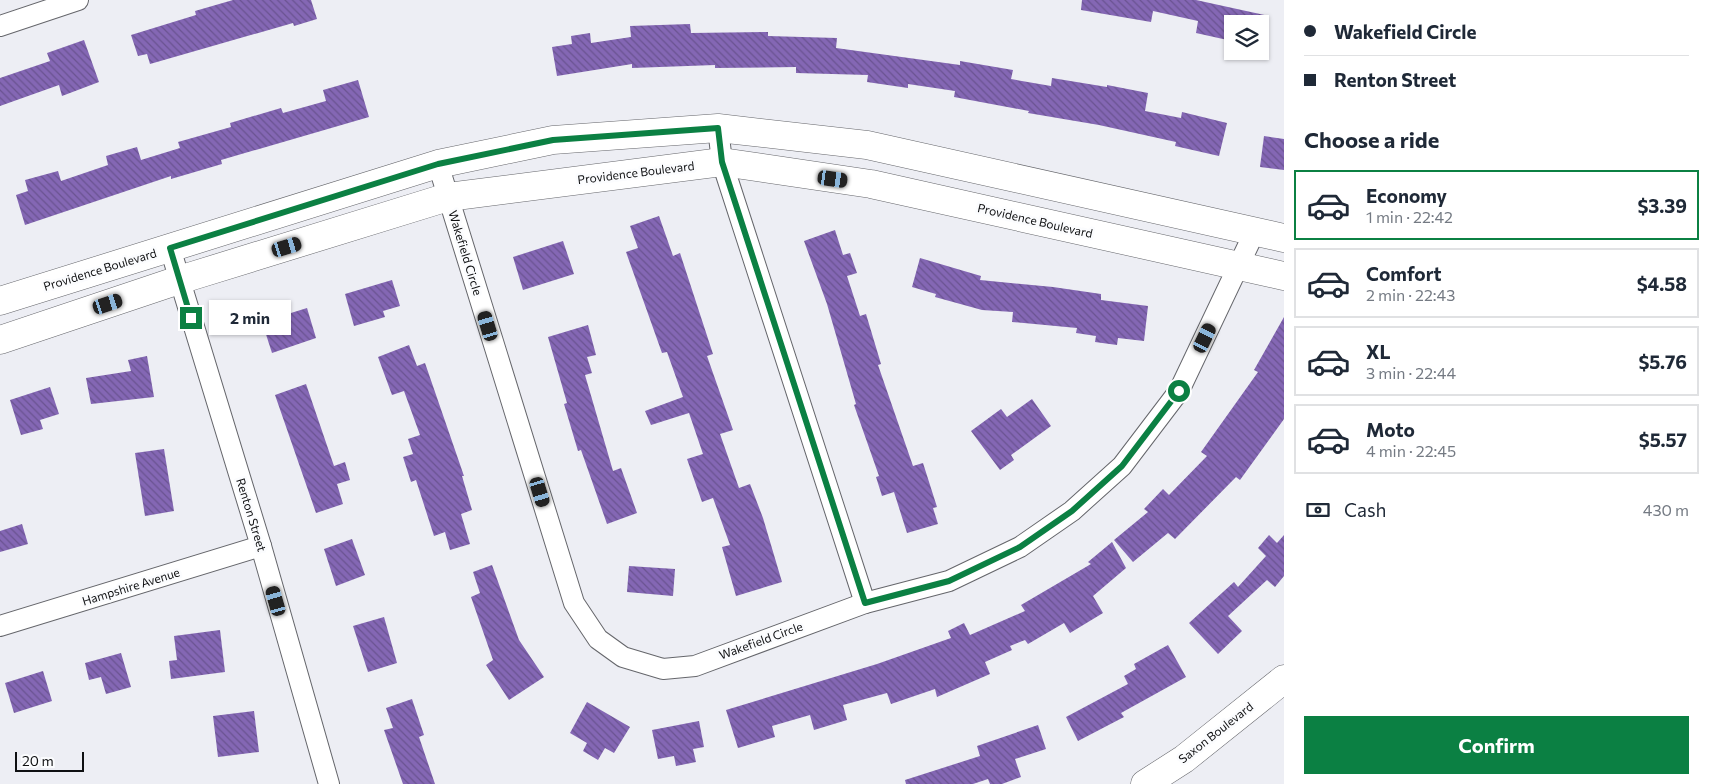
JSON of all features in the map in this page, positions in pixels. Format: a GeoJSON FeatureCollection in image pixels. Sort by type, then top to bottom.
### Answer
{"type":"FeatureCollection","features":[{"type":"Feature","properties":{"kind":"main road","name":"Providence Boulevard"},"geometry":{"type":"LineString","coordinates":[[0,301],[438,164],[553,140],[718,128],[868,145],[1284,238]]}},
{"type":"Feature","properties":{"kind":"main road","name":"Providence Boulevard"},"geometry":{"type":"LineString","coordinates":[[0,340],[179,280],[448,197],[722,162],[871,184],[1284,276]]}},
{"type":"Feature","properties":{"kind":"main road","name":"Saxon Boulevard"},"geometry":{"type":"LineString","coordinates":[[1145,784],[1184,759],[1284,679]]}},
{"type":"Feature","properties":{"kind":"street"},"geometry":{"type":"LineString","coordinates":[[0,26],[78,0]]}},
{"type":"Feature","properties":{"kind":"street"},"geometry":{"type":"LineString","coordinates":[[718,128],[722,162],[865,603]]}},
{"type":"Feature","properties":{"kind":"street","name":"Wakefield Circle"},"geometry":{"type":"LineString","coordinates":[[438,164],[574,603],[598,639],[623,657],[663,668],[695,666],[865,603],[949,581],[1020,547],[1072,511],[1122,466],[1179,391],[1239,267],[1254,231]]}},
{"type":"Feature","properties":{"kind":"street","name":"Renton Street"},"geometry":{"type":"LineString","coordinates":[[170,248],[261,546],[329,784]]}},
{"type":"Feature","properties":{"kind":"street","name":"Hampshire Avenue"},"geometry":{"type":"LineString","coordinates":[[0,626],[261,546]]}},
{"type":"Feature","properties":{"kind":"building"},"geometry":{"type":"Polygon","coordinates":[[[233,0],[311,0],[317,19],[294,26],[293,23],[150,64],[147,54],[138,56],[131,35],[196,15],[195,11],[233,0]]]}},
{"type":"Feature","properties":{"kind":"building"},"geometry":{"type":"Polygon","coordinates":[[[1082,0],[1196,0],[1264,15],[1224,15],[1224,39],[1196,33],[1198,21],[1153,11],[1151,22],[1081,10],[1082,0]]]}},
{"type":"Feature","properties":{"kind":"building"},"geometry":{"type":"Polygon","coordinates":[[[690,24],[691,33],[768,32],[768,36],[837,38],[836,48],[960,65],[960,61],[1013,70],[1011,79],[1051,86],[1052,78],[1107,87],[1107,85],[1148,93],[1145,111],[1181,118],[1182,112],[1227,123],[1219,156],[1175,146],[1176,142],[954,97],[955,91],[908,84],[908,88],[867,82],[868,75],[796,73],[796,67],[715,68],[715,65],[632,68],[632,64],[557,76],[552,47],[572,44],[571,36],[590,33],[591,43],[631,37],[630,26],[690,24]]]}},
{"type":"Feature","properties":{"kind":"building"},"geometry":{"type":"Polygon","coordinates":[[[84,40],[99,82],[62,96],[59,85],[0,106],[0,78],[50,61],[47,53],[84,40]]]}},
{"type":"Feature","properties":{"kind":"building"},"geometry":{"type":"Polygon","coordinates":[[[358,80],[369,117],[221,160],[222,164],[171,179],[171,176],[25,225],[16,195],[28,191],[25,180],[58,171],[61,181],[108,165],[106,156],[137,147],[141,160],[180,148],[178,142],[231,127],[230,123],[281,108],[283,113],[326,101],[323,90],[358,80]]]}},
{"type":"Feature","properties":{"kind":"building"},"geometry":{"type":"Polygon","coordinates":[[[1264,136],[1284,139],[1284,170],[1260,167],[1264,136]]]}},
{"type":"Feature","properties":{"kind":"building"},"geometry":{"type":"Polygon","coordinates":[[[659,216],[673,256],[680,253],[713,354],[707,356],[733,430],[720,434],[739,488],[750,484],[763,518],[782,582],[736,596],[722,547],[730,545],[713,498],[702,502],[687,459],[703,454],[689,413],[651,425],[645,411],[683,397],[667,352],[662,353],[626,252],[638,248],[630,226],[659,216]]]}},
{"type":"Feature","properties":{"kind":"building"},"geometry":{"type":"Polygon","coordinates":[[[835,230],[843,255],[850,253],[857,273],[847,276],[860,316],[866,314],[881,364],[878,365],[913,466],[923,463],[937,507],[933,508],[938,524],[907,533],[894,492],[882,496],[876,477],[879,476],[854,405],[856,404],[827,304],[804,241],[835,230]]]}},
{"type":"Feature","properties":{"kind":"building"},"geometry":{"type":"Polygon","coordinates":[[[563,241],[574,274],[523,290],[513,257],[563,241]]]}},
{"type":"Feature","properties":{"kind":"building"},"geometry":{"type":"Polygon","coordinates":[[[920,258],[981,276],[980,280],[1101,294],[1101,300],[1148,306],[1144,341],[1118,338],[1117,345],[1095,342],[1096,336],[1076,333],[1077,328],[1012,322],[1013,312],[982,310],[935,297],[936,294],[912,287],[920,258]]]}},
{"type":"Feature","properties":{"kind":"building"},"geometry":{"type":"Polygon","coordinates":[[[392,280],[400,306],[383,311],[385,317],[354,326],[345,294],[392,280]]]}},
{"type":"Feature","properties":{"kind":"building"},"geometry":{"type":"Polygon","coordinates":[[[307,308],[316,338],[272,353],[262,322],[307,308]]]}},
{"type":"Feature","properties":{"kind":"building"},"geometry":{"type":"Polygon","coordinates":[[[1284,317],[1284,419],[1240,480],[1236,477],[1175,539],[1168,533],[1133,562],[1114,540],[1148,512],[1144,509],[1163,489],[1169,495],[1207,456],[1201,452],[1258,372],[1254,370],[1284,317]]]}},
{"type":"Feature","properties":{"kind":"building"},"geometry":{"type":"Polygon","coordinates":[[[588,325],[596,355],[587,357],[592,373],[585,375],[613,471],[621,468],[637,513],[607,524],[581,450],[578,451],[564,404],[567,403],[548,337],[588,325]]]}},
{"type":"Feature","properties":{"kind":"building"},"geometry":{"type":"Polygon","coordinates":[[[409,345],[417,366],[425,363],[464,476],[462,476],[472,510],[461,514],[470,544],[450,550],[445,532],[434,536],[416,480],[411,482],[403,457],[413,454],[408,439],[420,435],[404,391],[392,395],[378,357],[409,345]]]}},
{"type":"Feature","properties":{"kind":"building"},"geometry":{"type":"Polygon","coordinates":[[[147,356],[154,397],[91,404],[86,378],[131,371],[128,360],[147,356]]]}},
{"type":"Feature","properties":{"kind":"building"},"geometry":{"type":"Polygon","coordinates":[[[306,384],[334,466],[345,462],[350,480],[337,484],[343,504],[316,513],[275,395],[306,384]]]}},
{"type":"Feature","properties":{"kind":"building"},"geometry":{"type":"Polygon","coordinates":[[[50,387],[59,414],[40,420],[43,429],[21,435],[10,400],[50,387]]]}},
{"type":"Feature","properties":{"kind":"building"},"geometry":{"type":"Polygon","coordinates":[[[1032,399],[1051,426],[1011,455],[1014,460],[1000,470],[971,431],[1001,409],[1007,417],[1032,399]]]}},
{"type":"Feature","properties":{"kind":"building"},"geometry":{"type":"Polygon","coordinates":[[[164,449],[174,511],[145,516],[135,453],[164,449]]]}},
{"type":"Feature","properties":{"kind":"building"},"geometry":{"type":"Polygon","coordinates":[[[22,524],[28,544],[0,552],[0,531],[22,524]]]}},
{"type":"Feature","properties":{"kind":"building"},"geometry":{"type":"Polygon","coordinates":[[[1269,535],[1277,543],[1284,535],[1284,576],[1275,587],[1267,580],[1228,616],[1242,631],[1218,654],[1189,623],[1234,582],[1238,587],[1266,556],[1258,548],[1269,535]]]}},
{"type":"Feature","properties":{"kind":"building"},"geometry":{"type":"Polygon","coordinates":[[[352,539],[365,575],[336,586],[324,549],[352,539]]]}},
{"type":"Feature","properties":{"kind":"building"},"geometry":{"type":"Polygon","coordinates":[[[1112,542],[1126,568],[1093,596],[1103,613],[1070,633],[1064,623],[1028,644],[1025,640],[1010,646],[1012,650],[985,662],[990,674],[937,697],[935,689],[891,704],[887,693],[843,705],[847,720],[814,730],[810,715],[772,726],[775,737],[738,748],[726,710],[877,664],[951,638],[948,631],[964,623],[970,635],[1025,611],[1021,605],[1091,564],[1088,562],[1112,542]]]}},
{"type":"Feature","properties":{"kind":"building"},"geometry":{"type":"Polygon","coordinates":[[[492,565],[519,640],[544,677],[509,700],[486,665],[493,660],[471,597],[480,593],[473,572],[492,565]]]}},
{"type":"Feature","properties":{"kind":"building"},"geometry":{"type":"Polygon","coordinates":[[[629,566],[675,569],[673,596],[627,592],[629,566]]]}},
{"type":"Feature","properties":{"kind":"building"},"geometry":{"type":"Polygon","coordinates":[[[384,617],[397,663],[368,672],[353,626],[384,617]]]}},
{"type":"Feature","properties":{"kind":"building"},"geometry":{"type":"Polygon","coordinates":[[[220,630],[225,672],[171,679],[169,661],[177,660],[174,636],[220,630]]]}},
{"type":"Feature","properties":{"kind":"building"},"geometry":{"type":"Polygon","coordinates":[[[1168,645],[1186,677],[1121,713],[1124,717],[1078,741],[1066,717],[1128,684],[1124,676],[1136,669],[1134,664],[1168,645]]]}},
{"type":"Feature","properties":{"kind":"building"},"geometry":{"type":"Polygon","coordinates":[[[121,653],[131,687],[106,694],[101,677],[89,680],[85,663],[121,653]]]}},
{"type":"Feature","properties":{"kind":"building"},"geometry":{"type":"Polygon","coordinates":[[[43,671],[52,701],[14,713],[5,683],[43,671]]]}},
{"type":"Feature","properties":{"kind":"building"},"geometry":{"type":"Polygon","coordinates":[[[412,699],[424,735],[419,737],[435,784],[403,784],[384,730],[393,728],[386,708],[412,699]]]}},
{"type":"Feature","properties":{"kind":"building"},"geometry":{"type":"Polygon","coordinates":[[[587,702],[630,727],[614,753],[605,748],[598,760],[583,751],[587,743],[570,733],[587,702]]]}},
{"type":"Feature","properties":{"kind":"building"},"geometry":{"type":"Polygon","coordinates":[[[254,711],[259,752],[218,757],[213,716],[254,711]]]}},
{"type":"Feature","properties":{"kind":"building"},"geometry":{"type":"Polygon","coordinates":[[[699,721],[704,747],[693,749],[696,762],[676,766],[674,756],[658,759],[652,730],[699,721]]]}},
{"type":"Feature","properties":{"kind":"building"},"geometry":{"type":"Polygon","coordinates":[[[1038,725],[1046,749],[1015,759],[1021,777],[1002,784],[990,784],[988,779],[973,784],[906,784],[905,780],[980,756],[977,746],[1038,725]]]}},
{"type":"Feature","properties":{"kind":"route"},"geometry":{"type":"LineString","coordinates":[[191,318],[170,248],[438,164],[553,140],[718,128],[722,162],[865,603],[949,581],[1020,547],[1072,511],[1122,466],[1179,391]]}}]}
